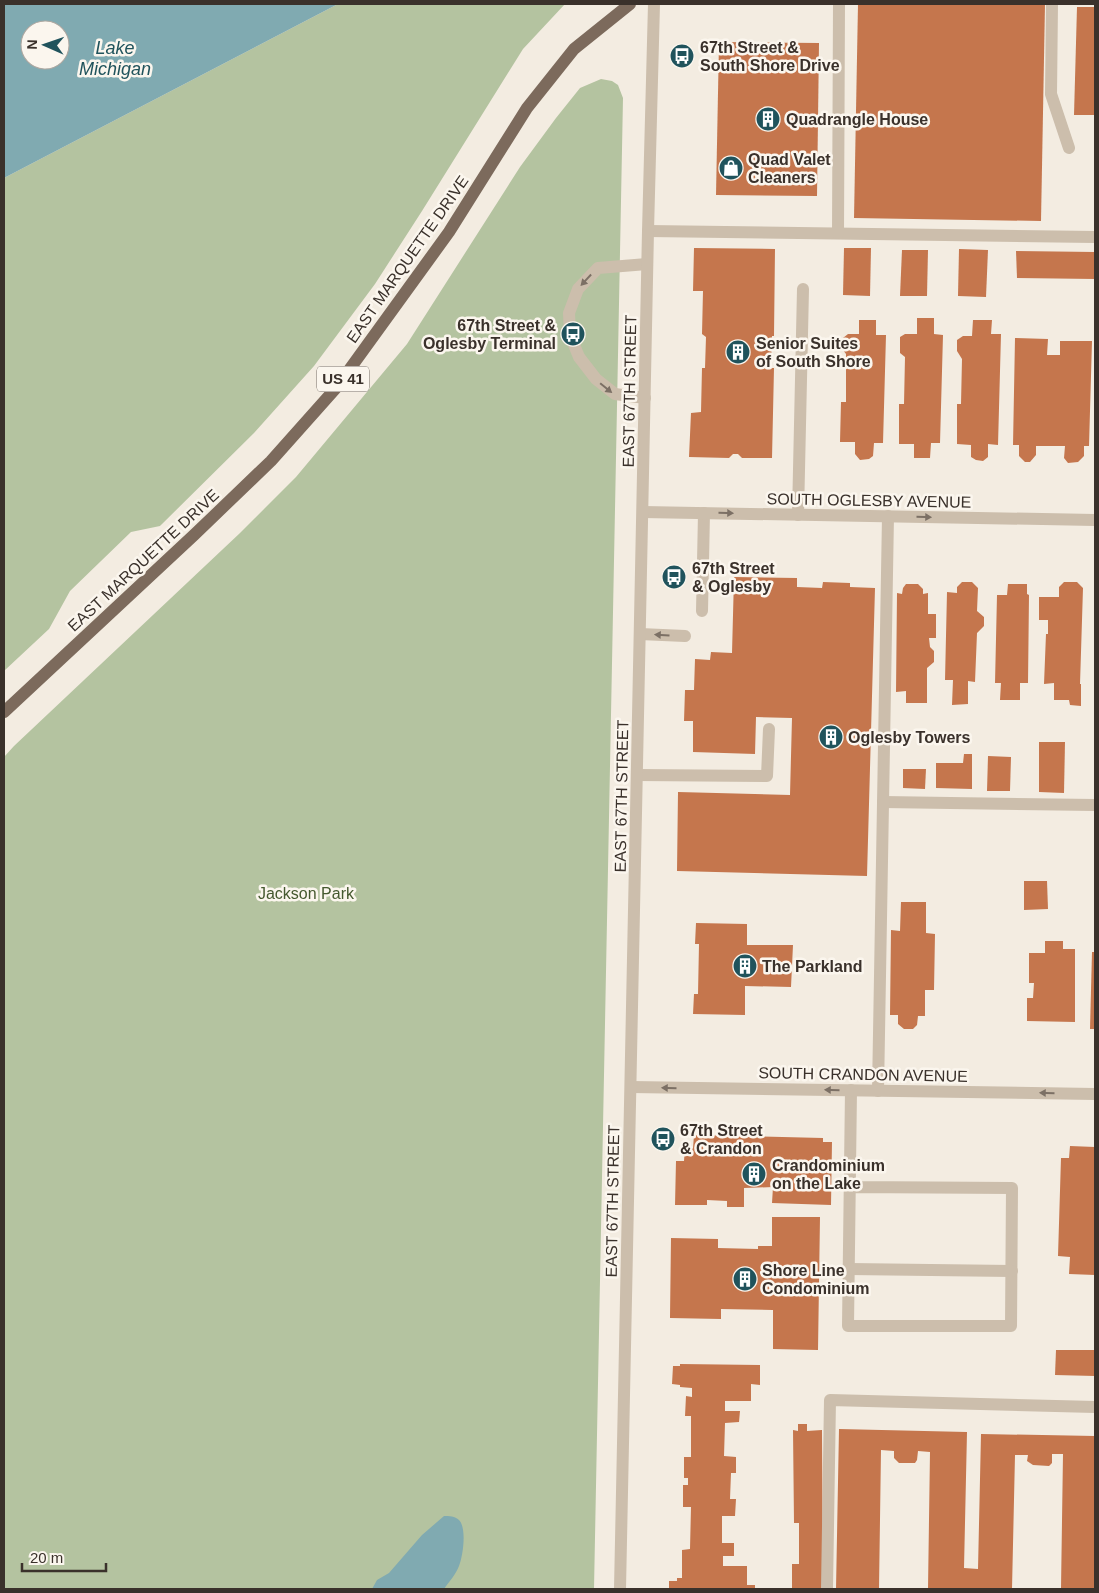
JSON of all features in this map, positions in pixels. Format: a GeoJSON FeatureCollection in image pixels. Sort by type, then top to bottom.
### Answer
{"type":"FeatureCollection","features":[{"type":"Feature","properties":{"kind":"main road","name":"EAST MARQUETTE DRIVE"},"geometry":{"type":"LineString","coordinates":[[4,712],[271,461],[317,410],[336,388],[449,232],[527,108],[574,49],[630,4]]}},
{"type":"Feature","properties":{"kind":"street","name":"EAST 67TH STREET"},"geometry":{"type":"LineString","coordinates":[[620,1589],[654,4]]}},
{"type":"Feature","properties":{"kind":"street"},"geometry":{"type":"LineString","coordinates":[[838,233],[840,4]]}},
{"type":"Feature","properties":{"kind":"street"},"geometry":{"type":"LineString","coordinates":[[1052,4],[1051,94],[1069,148]]}},
{"type":"Feature","properties":{"kind":"street"},"geometry":{"type":"LineString","coordinates":[[648,231],[1095,236]]}},
{"type":"Feature","properties":{"kind":"street"},"geometry":{"type":"LineString","coordinates":[[645,398],[615,394],[596,379],[579,357],[570,335],[569,314],[578,289],[598,268],[647,264]]}},
{"type":"Feature","properties":{"kind":"street"},"geometry":{"type":"LineString","coordinates":[[798,515],[802,289]]}},
{"type":"Feature","properties":{"kind":"street","name":"SOUTH OGLESBY AVENUE"},"geometry":{"type":"LineString","coordinates":[[643,512],[1095,520]]}},
{"type":"Feature","properties":{"kind":"street"},"geometry":{"type":"LineString","coordinates":[[702,611],[704,513]]}},
{"type":"Feature","properties":{"kind":"street"},"geometry":{"type":"LineString","coordinates":[[878,1091],[888,516]]}},
{"type":"Feature","properties":{"kind":"street"},"geometry":{"type":"LineString","coordinates":[[640,634],[685,636]]}},
{"type":"Feature","properties":{"kind":"street"},"geometry":{"type":"LineString","coordinates":[[637,775],[767,776],[768,729]]}},
{"type":"Feature","properties":{"kind":"street"},"geometry":{"type":"LineString","coordinates":[[883,802],[1095,806]]}},
{"type":"Feature","properties":{"kind":"street","name":"SOUTH CRANDON AVENUE"},"geometry":{"type":"LineString","coordinates":[[631,1087],[1095,1094]]}},
{"type":"Feature","properties":{"kind":"street"},"geometry":{"type":"LineString","coordinates":[[850,1187],[1012,1188],[1011,1326],[848,1326],[851,1090]]}},
{"type":"Feature","properties":{"kind":"street"},"geometry":{"type":"LineString","coordinates":[[849,1269],[1012,1270]]}},
{"type":"Feature","properties":{"kind":"street"},"geometry":{"type":"LineString","coordinates":[[827,1589],[830,1400],[1095,1407]]}},
{"type":"Feature","properties":{"kind":"green space"},"geometry":{"type":"Polygon","coordinates":[[[338,4],[565,4],[523,49],[375,284],[314,366],[254,433],[160,526],[131,532],[70,591],[49,629],[4,671],[4,178],[338,4]]]}},
{"type":"Feature","properties":{"kind":"green space","name":"Jackson Park"},"geometry":{"type":"Polygon","coordinates":[[[601,79],[612,81],[618,85],[623,98],[594,1589],[4,1589],[4,757],[240,533],[296,477],[407,344],[520,167],[556,118],[580,88],[601,79]]]}},
{"type":"Feature","properties":{"kind":"water","name":"Lake Michigan"},"geometry":{"type":"Polygon","coordinates":[[[4,4],[338,4],[4,178],[4,4]]]}},
{"type":"Feature","properties":{"kind":"water"},"geometry":{"type":"Polygon","coordinates":[[[444,1516],[454,1517],[459,1520],[464,1535],[459,1566],[444,1589],[372,1589],[377,1580],[389,1573],[422,1535],[444,1516]]]}},
{"type":"Feature","properties":{"kind":"building"},"geometry":{"type":"Polygon","coordinates":[[[858,4],[1045,4],[1041,221],[854,218],[858,4]]]}},
{"type":"Feature","properties":{"kind":"building"},"geometry":{"type":"Polygon","coordinates":[[[1077,7],[1095,7],[1095,115],[1074,115],[1077,7]]]}},
{"type":"Feature","properties":{"kind":"building","name":"Quadrangle House"},"geometry":{"type":"Polygon","coordinates":[[[719,42],[819,43],[817,196],[716,195],[719,42]]]}},
{"type":"Feature","properties":{"kind":"building","name":"Senior Suites of South Shore"},"geometry":{"type":"Polygon","coordinates":[[[694,248],[775,249],[774,336],[772,336],[771,368],[774,368],[772,458],[742,458],[738,454],[733,454],[729,458],[689,457],[691,413],[701,412],[702,368],[705,368],[706,337],[702,334],[703,291],[693,291],[694,248]]]}},
{"type":"Feature","properties":{"kind":"building"},"geometry":{"type":"Polygon","coordinates":[[[844,248],[871,248],[870,296],[843,295],[844,248]]]}},
{"type":"Feature","properties":{"kind":"building"},"geometry":{"type":"Polygon","coordinates":[[[959,249],[988,250],[986,297],[958,296],[959,249]]]}},
{"type":"Feature","properties":{"kind":"building"},"geometry":{"type":"Polygon","coordinates":[[[902,250],[928,250],[927,296],[900,296],[902,250]]]}},
{"type":"Feature","properties":{"kind":"building"},"geometry":{"type":"Polygon","coordinates":[[[1016,251],[1095,252],[1095,279],[1017,278],[1016,251]]]}},
{"type":"Feature","properties":{"kind":"building"},"geometry":{"type":"Polygon","coordinates":[[[917,318],[934,318],[934,334],[943,335],[940,443],[931,443],[930,458],[914,458],[914,444],[899,444],[899,404],[904,404],[905,357],[900,353],[900,337],[905,334],[917,334],[917,318]]]}},
{"type":"Feature","properties":{"kind":"building"},"geometry":{"type":"Polygon","coordinates":[[[859,320],[876,320],[876,335],[886,335],[883,443],[874,443],[873,456],[869,459],[860,460],[855,454],[855,442],[840,442],[841,402],[846,402],[846,354],[843,350],[843,338],[848,334],[859,334],[859,320]]]}},
{"type":"Feature","properties":{"kind":"building"},"geometry":{"type":"Polygon","coordinates":[[[973,320],[992,320],[991,334],[1001,334],[998,445],[988,444],[988,457],[983,461],[971,457],[971,445],[957,444],[957,404],[961,404],[962,359],[957,351],[957,340],[963,336],[972,336],[973,320]]]}},
{"type":"Feature","properties":{"kind":"building"},"geometry":{"type":"Polygon","coordinates":[[[1015,338],[1048,339],[1047,355],[1060,355],[1060,341],[1092,341],[1089,446],[1084,446],[1084,456],[1078,462],[1068,463],[1064,458],[1065,446],[1036,446],[1036,455],[1030,462],[1025,462],[1019,456],[1019,445],[1013,445],[1015,338]]]}},
{"type":"Feature","properties":{"kind":"building","name":"Oglesby Towers"},"geometry":{"type":"Polygon","coordinates":[[[734,577],[797,578],[797,587],[822,588],[823,582],[850,583],[850,587],[875,588],[867,876],[677,871],[678,792],[790,795],[792,718],[756,717],[755,754],[693,752],[693,721],[684,721],[685,690],[694,690],[695,659],[710,660],[711,652],[732,653],[734,577]]]}},
{"type":"Feature","properties":{"kind":"building"},"geometry":{"type":"Polygon","coordinates":[[[962,582],[972,582],[978,588],[977,611],[984,617],[984,626],[977,633],[975,682],[968,681],[968,704],[952,705],[953,680],[945,680],[947,592],[957,593],[957,587],[962,582]]]}},
{"type":"Feature","properties":{"kind":"building"},"geometry":{"type":"Polygon","coordinates":[[[1064,582],[1077,582],[1083,588],[1081,706],[1070,705],[1069,700],[1054,700],[1054,683],[1044,684],[1048,620],[1039,620],[1039,597],[1059,597],[1059,587],[1064,582]]]}},
{"type":"Feature","properties":{"kind":"building"},"geometry":{"type":"Polygon","coordinates":[[[906,584],[918,584],[923,589],[923,594],[928,593],[928,614],[936,614],[936,638],[929,638],[930,647],[934,651],[934,662],[927,668],[927,703],[906,703],[906,691],[896,692],[897,593],[902,594],[906,584]]]}},
{"type":"Feature","properties":{"kind":"building"},"geometry":{"type":"Polygon","coordinates":[[[1008,584],[1027,584],[1027,594],[1029,595],[1028,683],[1020,683],[1020,700],[1000,700],[1001,683],[995,683],[997,595],[1007,595],[1008,584]]]}},
{"type":"Feature","properties":{"kind":"building"},"geometry":{"type":"Polygon","coordinates":[[[1039,742],[1065,742],[1064,793],[1039,792],[1039,742]]]}},
{"type":"Feature","properties":{"kind":"building"},"geometry":{"type":"Polygon","coordinates":[[[964,754],[972,754],[972,789],[936,788],[936,763],[963,763],[964,754]]]}},
{"type":"Feature","properties":{"kind":"building"},"geometry":{"type":"Polygon","coordinates":[[[988,756],[1011,757],[1010,791],[987,791],[988,756]]]}},
{"type":"Feature","properties":{"kind":"building"},"geometry":{"type":"Polygon","coordinates":[[[903,769],[926,769],[925,789],[903,788],[903,769]]]}},
{"type":"Feature","properties":{"kind":"building"},"geometry":{"type":"Polygon","coordinates":[[[1024,881],[1047,881],[1048,909],[1024,910],[1024,881]]]}},
{"type":"Feature","properties":{"kind":"building"},"geometry":{"type":"Polygon","coordinates":[[[901,902],[926,902],[926,933],[935,934],[934,990],[925,990],[925,1016],[918,1016],[917,1025],[913,1029],[904,1029],[898,1024],[898,1015],[890,1015],[891,930],[900,931],[901,902]]]}},
{"type":"Feature","properties":{"kind":"building","name":"The Parkland"},"geometry":{"type":"Polygon","coordinates":[[[696,923],[747,924],[747,945],[793,945],[791,987],[745,986],[745,1015],[693,1014],[694,994],[698,994],[699,944],[695,944],[696,923]]]}},
{"type":"Feature","properties":{"kind":"building"},"geometry":{"type":"Polygon","coordinates":[[[1045,941],[1063,941],[1063,949],[1075,949],[1075,1022],[1027,1021],[1027,998],[1033,998],[1034,983],[1029,983],[1029,953],[1045,953],[1045,941]]]}},
{"type":"Feature","properties":{"kind":"building"},"geometry":{"type":"Polygon","coordinates":[[[1092,952],[1095,952],[1095,1029],[1090,1029],[1092,952]]]}},
{"type":"Feature","properties":{"kind":"building","name":"Crandominium on the Lake"},"geometry":{"type":"Polygon","coordinates":[[[694,1135],[823,1138],[823,1142],[832,1142],[831,1205],[772,1203],[773,1187],[744,1188],[744,1207],[727,1207],[727,1201],[707,1200],[707,1205],[675,1205],[676,1161],[684,1161],[685,1147],[693,1148],[694,1135]]]}},
{"type":"Feature","properties":{"kind":"building"},"geometry":{"type":"Polygon","coordinates":[[[1070,1146],[1095,1147],[1095,1275],[1069,1274],[1070,1257],[1058,1256],[1061,1158],[1069,1158],[1070,1146]]]}},
{"type":"Feature","properties":{"kind":"building","name":"Shore Line Condominium"},"geometry":{"type":"Polygon","coordinates":[[[772,1217],[820,1217],[818,1350],[773,1349],[773,1310],[721,1309],[721,1319],[670,1318],[671,1238],[718,1239],[718,1248],[758,1249],[758,1246],[772,1246],[772,1217]]]}},
{"type":"Feature","properties":{"kind":"building"},"geometry":{"type":"Polygon","coordinates":[[[1056,1350],[1095,1350],[1095,1376],[1055,1375],[1056,1350]]]}},
{"type":"Feature","properties":{"kind":"building"},"geometry":{"type":"Polygon","coordinates":[[[680,1364],[760,1365],[760,1385],[751,1384],[751,1401],[725,1401],[725,1411],[740,1411],[739,1422],[725,1423],[724,1456],[736,1457],[736,1473],[731,1473],[730,1499],[736,1499],[735,1516],[722,1516],[722,1543],[734,1543],[734,1556],[723,1556],[723,1566],[747,1566],[747,1585],[755,1585],[755,1589],[669,1589],[669,1581],[677,1581],[677,1578],[682,1578],[682,1550],[690,1549],[691,1507],[683,1507],[683,1485],[688,1485],[688,1478],[684,1478],[684,1457],[691,1457],[691,1416],[685,1416],[686,1396],[692,1397],[692,1388],[672,1384],[673,1366],[680,1366],[680,1364]]]}},
{"type":"Feature","properties":{"kind":"building"},"geometry":{"type":"Polygon","coordinates":[[[798,1424],[807,1424],[807,1431],[822,1430],[823,1589],[792,1589],[792,1564],[799,1564],[799,1523],[794,1523],[793,1430],[798,1431],[798,1424]]]}},
{"type":"Feature","properties":{"kind":"building"},"geometry":{"type":"Polygon","coordinates":[[[839,1429],[967,1432],[964,1568],[978,1569],[981,1434],[1095,1436],[1095,1589],[1061,1589],[1063,1454],[1052,1454],[1052,1463],[1049,1466],[1033,1465],[1027,1461],[1028,1455],[1015,1455],[1012,1589],[928,1589],[930,1452],[918,1451],[915,1463],[899,1463],[894,1458],[894,1451],[881,1450],[879,1589],[836,1589],[839,1429]]]}},
{"type":"Feature","properties":{"kind":"place","name":"67th Street & South Shore Drive"},"geometry":{"type":"Point","coordinates":[682,56]}},
{"type":"Feature","properties":{"kind":"place","name":"Quadrangle House"},"geometry":{"type":"Point","coordinates":[768,119]}},
{"type":"Feature","properties":{"kind":"place","name":"Quad Valet Cleaners"},"geometry":{"type":"Point","coordinates":[731,168]}},
{"type":"Feature","properties":{"kind":"place","name":"67th Street & Oglesby Terminal"},"geometry":{"type":"Point","coordinates":[573,334]}},
{"type":"Feature","properties":{"kind":"place","name":"Senior Suites of South Shore"},"geometry":{"type":"Point","coordinates":[738,352]}},
{"type":"Feature","properties":{"kind":"place","name":"67th Street & Oglesby"},"geometry":{"type":"Point","coordinates":[674,577]}},
{"type":"Feature","properties":{"kind":"place","name":"Oglesby Towers"},"geometry":{"type":"Point","coordinates":[831,737]}},
{"type":"Feature","properties":{"kind":"place","name":"The Parkland"},"geometry":{"type":"Point","coordinates":[745,966]}},
{"type":"Feature","properties":{"kind":"place","name":"67th Street & Crandon"},"geometry":{"type":"Point","coordinates":[663,1139]}},
{"type":"Feature","properties":{"kind":"place","name":"Crandominium on the Lake"},"geometry":{"type":"Point","coordinates":[754,1174]}},
{"type":"Feature","properties":{"kind":"place","name":"Shore Line Condominium"},"geometry":{"type":"Point","coordinates":[745,1279]}}]}
